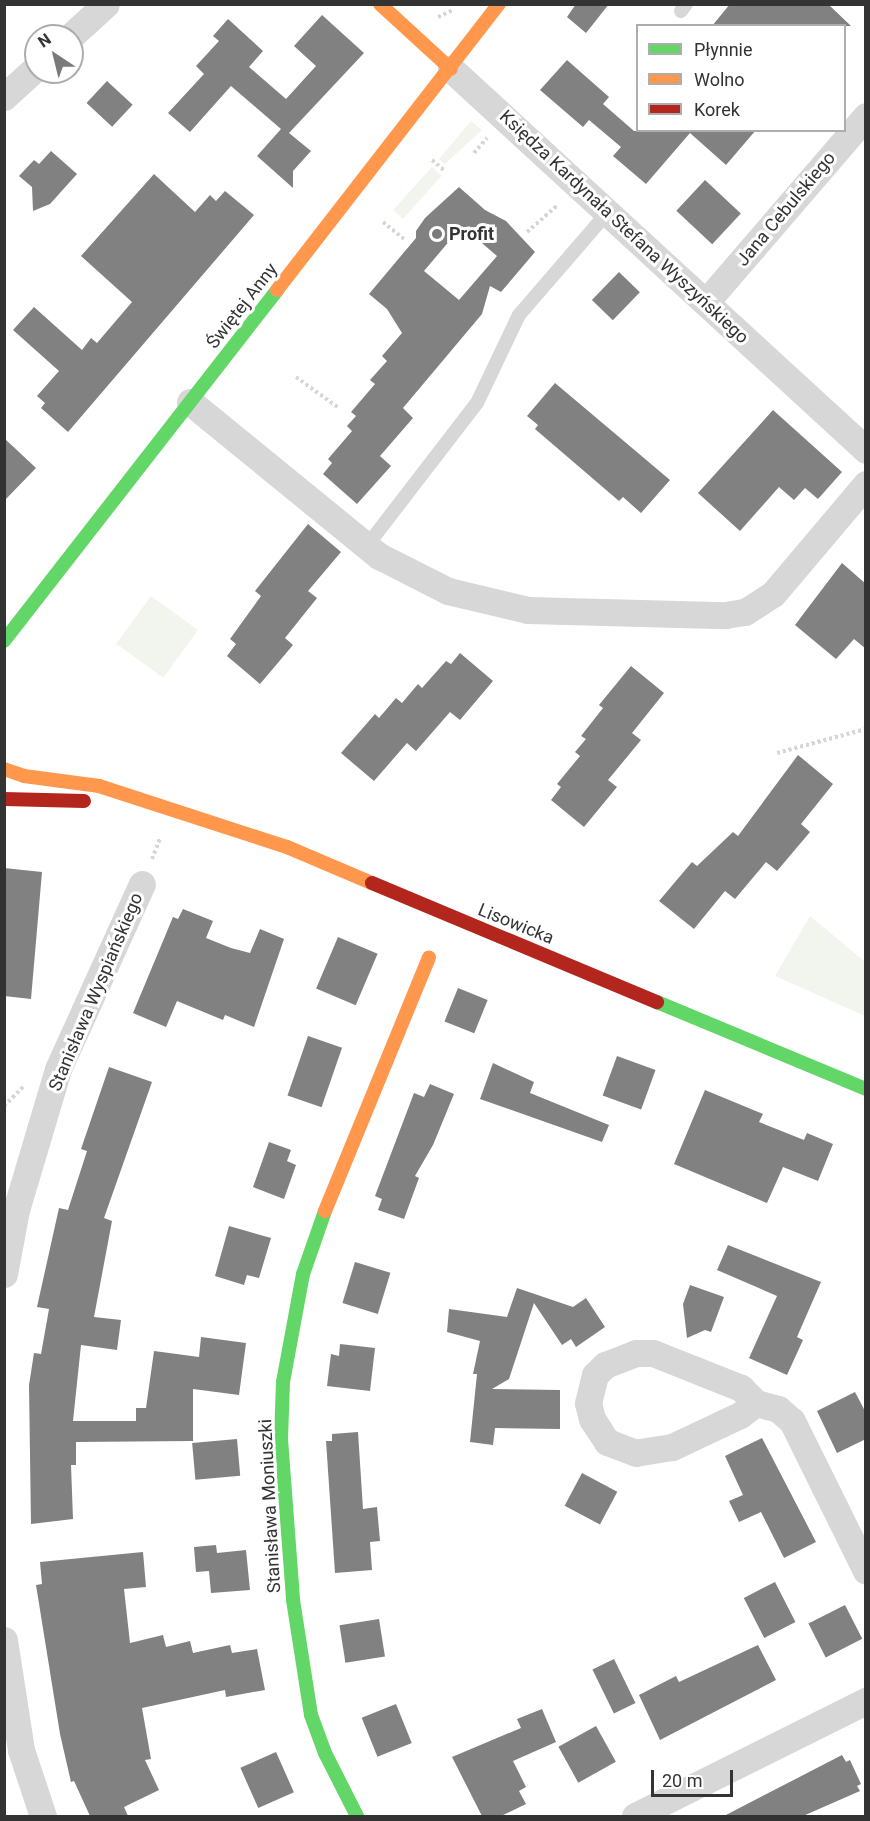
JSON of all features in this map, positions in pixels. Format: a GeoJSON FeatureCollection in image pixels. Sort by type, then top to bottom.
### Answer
{"type":"FeatureCollection","features":[{"type":"Feature","properties":{"kind":"street"},"geometry":{"type":"LineString","coordinates":[[84,24],[106,4]]}},
{"type":"Feature","properties":{"kind":"street","name":"Księdza Kardynała Stefana Wyszyńskiego"},"geometry":{"type":"LineString","coordinates":[[380,4],[866,450]]}},
{"type":"Feature","properties":{"kind":"street","name":"Świętej Anny"},"geometry":{"type":"LineString","coordinates":[[4,651],[10,636],[499,4]]}},
{"type":"Feature","properties":{"kind":"street"},"geometry":{"type":"LineString","coordinates":[[4,97],[24,79]]}},
{"type":"Feature","properties":{"kind":"street","name":"Jana Cebulskiego"},"geometry":{"type":"LineString","coordinates":[[706,302],[866,116]]}},
{"type":"Feature","properties":{"kind":"street"},"geometry":{"type":"LineString","coordinates":[[190,402],[366,547],[448,591],[505,607],[725,615],[745,612],[773,594],[866,484]]}},
{"type":"Feature","properties":{"kind":"street","name":"Lisowicka"},"geometry":{"type":"LineString","coordinates":[[4,769],[24,776],[99,786],[287,847],[866,1089]]}},
{"type":"Feature","properties":{"kind":"street","name":"Lisowicka"},"geometry":{"type":"LineString","coordinates":[[4,799],[149,802]]}},
{"type":"Feature","properties":{"kind":"street","name":"Stanisława Wyspiańskiego"},"geometry":{"type":"LineString","coordinates":[[4,1274],[16,1210],[58,1069],[142,884]]}},
{"type":"Feature","properties":{"kind":"street","name":"Stanisława Moniuszki"},"geometry":{"type":"LineString","coordinates":[[357,1816],[325,1753],[311,1715],[305,1680],[293,1600],[282,1450],[283,1382],[303,1274],[327,1204],[429,957]]}},
{"type":"Feature","properties":{"kind":"street"},"geometry":{"type":"LineString","coordinates":[[756,1403],[740,1415],[672,1447],[636,1453],[607,1442],[596,1426],[588,1403],[595,1376],[605,1365],[636,1353],[653,1353],[741,1388],[756,1403],[778,1409],[792,1421],[866,1571]]}},
{"type":"Feature","properties":{"kind":"street"},"geometry":{"type":"LineString","coordinates":[[4,1640],[21,1750],[43,1816]]}},
{"type":"Feature","properties":{"kind":"street"},"geometry":{"type":"LineString","coordinates":[[634,1816],[866,1701]]}},
{"type":"Feature","properties":{"kind":"lane"},"geometry":{"type":"LineString","coordinates":[[366,547],[477,403],[519,315],[608,212]]}},
{"type":"Feature","properties":{"kind":"path"},"geometry":{"type":"LineString","coordinates":[[436,18],[444,16],[458,4]]}},
{"type":"Feature","properties":{"kind":"path"},"geometry":{"type":"LineString","coordinates":[[474,153],[490,134]]}},
{"type":"Feature","properties":{"kind":"path"},"geometry":{"type":"LineString","coordinates":[[432,160],[445,171]]}},
{"type":"Feature","properties":{"kind":"path"},"geometry":{"type":"LineString","coordinates":[[527,232],[565,199]]}},
{"type":"Feature","properties":{"kind":"path"},"geometry":{"type":"LineString","coordinates":[[383,222],[404,239]]}},
{"type":"Feature","properties":{"kind":"path"},"geometry":{"type":"LineString","coordinates":[[296,377],[340,409]]}},
{"type":"Feature","properties":{"kind":"path"},"geometry":{"type":"LineString","coordinates":[[777,753],[866,729]]}},
{"type":"Feature","properties":{"kind":"shaded area"},"geometry":{"type":"Polygon","coordinates":[[[471,121],[482,130],[445,164],[439,159],[471,121]]]}},
{"type":"Feature","properties":{"kind":"shaded area"},"geometry":{"type":"Polygon","coordinates":[[[432,167],[442,176],[403,219],[393,210],[432,167]]]}},
{"type":"Feature","properties":{"kind":"shaded area"},"geometry":{"type":"Polygon","coordinates":[[[151,596],[198,630],[163,678],[116,644],[151,596]]]}},
{"type":"Feature","properties":{"kind":"shaded area"},"geometry":{"type":"Polygon","coordinates":[[[810,916],[865,962],[865,1016],[775,976],[810,916]]]}},
{"type":"Feature","properties":{"kind":"building"},"geometry":{"type":"Polygon","coordinates":[[[576,4],[609,4],[586,33],[567,17],[576,4]]]}},
{"type":"Feature","properties":{"kind":"building"},"geometry":{"type":"Polygon","coordinates":[[[730,4],[828,4],[851,26],[846,26],[846,24],[714,24],[730,4]]]}},
{"type":"Feature","properties":{"kind":"building"},"geometry":{"type":"Polygon","coordinates":[[[322,15],[364,53],[289,133],[311,151],[293,171],[293,188],[257,156],[281,129],[231,86],[190,132],[168,113],[204,74],[196,66],[219,41],[213,36],[228,19],[263,51],[249,67],[286,99],[316,66],[294,46],[322,15]]]}},
{"type":"Feature","properties":{"kind":"building"},"geometry":{"type":"Polygon","coordinates":[[[567,60],[609,97],[603,104],[636,132],[754,132],[726,165],[690,133],[646,184],[613,156],[621,147],[589,120],[583,127],[540,90],[567,60]]]}},
{"type":"Feature","properties":{"kind":"building"},"geometry":{"type":"Polygon","coordinates":[[[107,81],[133,105],[112,127],[87,103],[107,81]]]}},
{"type":"Feature","properties":{"kind":"building"},"geometry":{"type":"Polygon","coordinates":[[[51,151],[77,174],[50,204],[33,211],[32,187],[19,176],[34,160],[39,164],[51,151]]]}},
{"type":"Feature","properties":{"kind":"building"},"geometry":{"type":"Polygon","coordinates":[[[154,174],[195,212],[210,195],[216,201],[225,191],[254,215],[68,432],[41,408],[45,403],[37,396],[59,371],[13,330],[34,307],[82,350],[91,338],[97,343],[132,302],[81,256],[154,174]]]}},
{"type":"Feature","properties":{"kind":"building"},"geometry":{"type":"Polygon","coordinates":[[[705,180],[741,213],[712,244],[676,211],[705,180]]]}},
{"type":"Feature","properties":{"kind":"building"},"geometry":{"type":"Polygon","coordinates":[[[459,187],[485,210],[506,221],[535,252],[501,292],[490,286],[482,314],[403,408],[413,418],[380,456],[391,466],[357,504],[323,474],[332,463],[328,459],[352,431],[347,426],[356,416],[351,412],[375,384],[370,380],[387,361],[382,356],[402,333],[387,309],[369,294],[416,238],[416,231],[425,218],[459,187]],[[462,226],[424,271],[459,300],[497,256],[462,226]]]}},
{"type":"Feature","properties":{"kind":"building"},"geometry":{"type":"Polygon","coordinates":[[[619,272],[640,292],[613,320],[592,300],[619,272]]]}},
{"type":"Feature","properties":{"kind":"building"},"geometry":{"type":"Polygon","coordinates":[[[555,383],[670,480],[641,513],[623,497],[619,501],[535,429],[538,425],[527,416],[555,383]]]}},
{"type":"Feature","properties":{"kind":"building"},"geometry":{"type":"Polygon","coordinates":[[[773,410],[842,472],[818,499],[805,488],[794,500],[779,487],[740,531],[698,493],[773,410]]]}},
{"type":"Feature","properties":{"kind":"building"},"geometry":{"type":"Polygon","coordinates":[[[4,438],[36,468],[4,501],[4,438]]]}},
{"type":"Feature","properties":{"kind":"building"},"geometry":{"type":"Polygon","coordinates":[[[308,524],[341,552],[308,591],[317,598],[285,638],[293,645],[260,684],[227,656],[236,644],[230,639],[261,596],[255,591],[308,524]]]}},
{"type":"Feature","properties":{"kind":"building"},"geometry":{"type":"Polygon","coordinates":[[[842,563],[866,584],[866,649],[854,639],[836,659],[795,625],[842,563]]]}},
{"type":"Feature","properties":{"kind":"building"},"geometry":{"type":"Polygon","coordinates":[[[460,653],[493,681],[460,720],[450,712],[416,751],[407,743],[374,781],[341,753],[375,714],[379,718],[396,698],[402,703],[418,684],[422,688],[446,661],[451,664],[460,653]]]}},
{"type":"Feature","properties":{"kind":"building"},"geometry":{"type":"Polygon","coordinates":[[[631,666],[664,693],[632,733],[641,740],[608,780],[617,787],[584,827],[551,800],[561,787],[557,784],[580,756],[575,752],[586,739],[581,736],[603,708],[599,705],[631,666]]]}},
{"type":"Feature","properties":{"kind":"building"},"geometry":{"type":"Polygon","coordinates":[[[798,755],[833,784],[801,824],[810,832],[777,871],[766,862],[735,899],[725,891],[694,929],[659,901],[692,862],[697,866],[733,832],[738,836],[798,755]]]}},
{"type":"Feature","properties":{"kind":"building"},"geometry":{"type":"Polygon","coordinates":[[[4,868],[42,872],[31,999],[4,996],[4,868]]]}},
{"type":"Feature","properties":{"kind":"building"},"geometry":{"type":"Polygon","coordinates":[[[183,909],[213,921],[206,938],[231,948],[250,953],[260,929],[284,939],[254,1027],[225,1015],[223,1020],[177,1001],[166,1027],[133,1013],[173,917],[178,919],[183,909]]]}},
{"type":"Feature","properties":{"kind":"building"},"geometry":{"type":"Polygon","coordinates":[[[338,937],[378,954],[356,1005],[316,989],[338,937]]]}},
{"type":"Feature","properties":{"kind":"building"},"geometry":{"type":"Polygon","coordinates":[[[458,988],[488,1000],[474,1033],[445,1021],[458,988]]]}},
{"type":"Feature","properties":{"kind":"building"},"geometry":{"type":"Polygon","coordinates":[[[308,1036],[342,1048],[322,1107],[287,1096],[308,1036]]]}},
{"type":"Feature","properties":{"kind":"building"},"geometry":{"type":"Polygon","coordinates":[[[617,1056],[656,1070],[641,1109],[603,1095],[617,1056]]]}},
{"type":"Feature","properties":{"kind":"building"},"geometry":{"type":"Polygon","coordinates":[[[493,1063],[534,1082],[530,1093],[609,1125],[602,1142],[480,1099],[493,1063]]]}},
{"type":"Feature","properties":{"kind":"building"},"geometry":{"type":"Polygon","coordinates":[[[109,1067],[152,1082],[104,1218],[112,1221],[94,1317],[121,1320],[117,1350],[81,1345],[73,1421],[136,1421],[136,1408],[146,1408],[154,1351],[199,1357],[201,1337],[246,1343],[239,1395],[193,1389],[193,1441],[76,1442],[76,1465],[71,1465],[73,1519],[31,1524],[29,1385],[34,1353],[41,1354],[49,1309],[37,1307],[59,1208],[68,1210],[87,1151],[81,1149],[109,1067]]]}},
{"type":"Feature","properties":{"kind":"building"},"geometry":{"type":"Polygon","coordinates":[[[430,1084],[454,1094],[433,1145],[415,1176],[419,1178],[404,1219],[378,1210],[382,1199],[375,1196],[414,1093],[424,1097],[430,1084]]]}},
{"type":"Feature","properties":{"kind":"building"},"geometry":{"type":"Polygon","coordinates":[[[705,1090],[763,1114],[759,1122],[804,1140],[807,1133],[833,1144],[818,1181],[783,1167],[767,1203],[674,1164],[705,1090]]]}},
{"type":"Feature","properties":{"kind":"building"},"geometry":{"type":"Polygon","coordinates":[[[269,1142],[291,1150],[287,1161],[296,1165],[284,1199],[253,1187],[269,1142]]]}},
{"type":"Feature","properties":{"kind":"building"},"geometry":{"type":"Polygon","coordinates":[[[229,1226],[271,1238],[259,1278],[247,1275],[244,1285],[215,1276],[229,1226]]]}},
{"type":"Feature","properties":{"kind":"building"},"geometry":{"type":"Polygon","coordinates":[[[728,1245],[821,1282],[797,1337],[803,1340],[787,1375],[749,1358],[777,1296],[717,1270],[728,1245]]]}},
{"type":"Feature","properties":{"kind":"building"},"geometry":{"type":"Polygon","coordinates":[[[355,1262],[390,1273],[378,1314],[342,1303],[355,1262]]]}},
{"type":"Feature","properties":{"kind":"building"},"geometry":{"type":"Polygon","coordinates":[[[690,1285],[724,1297],[711,1332],[705,1330],[687,1338],[683,1304],[690,1285]]]}},
{"type":"Feature","properties":{"kind":"building"},"geometry":{"type":"Polygon","coordinates":[[[517,1288],[573,1307],[586,1298],[605,1327],[576,1347],[571,1339],[562,1345],[534,1303],[509,1379],[492,1389],[560,1390],[560,1429],[495,1428],[493,1445],[470,1442],[477,1374],[473,1374],[480,1341],[447,1332],[449,1309],[507,1317],[517,1288]]]}},
{"type":"Feature","properties":{"kind":"building"},"geometry":{"type":"Polygon","coordinates":[[[340,1344],[375,1348],[370,1391],[327,1386],[331,1354],[339,1356],[340,1344]]]}},
{"type":"Feature","properties":{"kind":"building"},"geometry":{"type":"Polygon","coordinates":[[[855,1392],[866,1413],[866,1439],[837,1453],[817,1411],[855,1392]]]}},
{"type":"Feature","properties":{"kind":"building"},"geometry":{"type":"Polygon","coordinates":[[[358,1432],[363,1509],[377,1507],[380,1541],[370,1542],[372,1570],[335,1573],[326,1441],[332,1441],[332,1434],[358,1432]]]}},
{"type":"Feature","properties":{"kind":"building"},"geometry":{"type":"Polygon","coordinates":[[[762,1438],[816,1542],[784,1558],[761,1512],[739,1522],[729,1501],[743,1495],[725,1456],[762,1438]]]}},
{"type":"Feature","properties":{"kind":"building"},"geometry":{"type":"Polygon","coordinates":[[[237,1439],[240,1476],[195,1480],[192,1443],[237,1439]]]}},
{"type":"Feature","properties":{"kind":"building"},"geometry":{"type":"Polygon","coordinates":[[[582,1473],[617,1492],[600,1524],[565,1506],[582,1473]]]}},
{"type":"Feature","properties":{"kind":"building"},"geometry":{"type":"Polygon","coordinates":[[[216,1545],[217,1553],[246,1550],[250,1590],[211,1593],[209,1571],[196,1572],[194,1547],[216,1545]]]}},
{"type":"Feature","properties":{"kind":"building"},"geometry":{"type":"Polygon","coordinates":[[[143,1552],[146,1587],[124,1589],[130,1643],[163,1635],[166,1647],[190,1641],[193,1653],[230,1645],[232,1653],[257,1649],[265,1690],[226,1697],[225,1690],[142,1708],[151,1759],[145,1760],[159,1790],[124,1807],[128,1816],[90,1816],[74,1781],[71,1782],[60,1734],[36,1585],[42,1584],[40,1562],[143,1552]]]}},
{"type":"Feature","properties":{"kind":"building"},"geometry":{"type":"Polygon","coordinates":[[[775,1582],[795,1622],[764,1638],[744,1598],[775,1582]]]}},
{"type":"Feature","properties":{"kind":"building"},"geometry":{"type":"Polygon","coordinates":[[[845,1605],[862,1639],[826,1657],[808,1624],[845,1605]]]}},
{"type":"Feature","properties":{"kind":"building"},"geometry":{"type":"Polygon","coordinates":[[[379,1619],[385,1657],[345,1663],[339,1625],[379,1619]]]}},
{"type":"Feature","properties":{"kind":"building"},"geometry":{"type":"Polygon","coordinates":[[[758,1645],[776,1680],[660,1740],[639,1695],[676,1676],[679,1682],[758,1645]]]}},
{"type":"Feature","properties":{"kind":"building"},"geometry":{"type":"Polygon","coordinates":[[[614,1659],[635,1703],[614,1714],[592,1670],[614,1659]]]}},
{"type":"Feature","properties":{"kind":"building"},"geometry":{"type":"Polygon","coordinates":[[[396,1704],[412,1743],[377,1757],[362,1718],[396,1704]]]}},
{"type":"Feature","properties":{"kind":"building"},"geometry":{"type":"Polygon","coordinates":[[[542,1709],[556,1742],[513,1761],[526,1787],[519,1791],[526,1804],[501,1816],[482,1816],[452,1757],[521,1728],[517,1719],[542,1709]]]}},
{"type":"Feature","properties":{"kind":"building"},"geometry":{"type":"Polygon","coordinates":[[[596,1726],[616,1762],[578,1783],[558,1747],[596,1726]]]}},
{"type":"Feature","properties":{"kind":"building"},"geometry":{"type":"Polygon","coordinates":[[[276,1752],[294,1792],[258,1808],[240,1768],[276,1752]]]}},
{"type":"Feature","properties":{"kind":"building"},"geometry":{"type":"Polygon","coordinates":[[[842,1755],[846,1762],[850,1760],[861,1784],[857,1786],[860,1791],[803,1816],[724,1816],[842,1755]]]}},
{"type":"Feature","properties":{"kind":"traffic: fast"},"geometry":{"type":"LineString","coordinates":[[4,641],[277,290]]}},
{"type":"Feature","properties":{"kind":"traffic: fast"},"geometry":{"type":"LineString","coordinates":[[657,1002],[866,1089]]}},
{"type":"Feature","properties":{"kind":"traffic: fast"},"geometry":{"type":"LineString","coordinates":[[325,1211],[303,1274],[283,1382],[281,1439],[293,1600],[311,1715],[325,1753],[357,1816]]}},
{"type":"Feature","properties":{"kind":"traffic: slow"},"geometry":{"type":"LineString","coordinates":[[380,4],[451,69]]}},
{"type":"Feature","properties":{"kind":"traffic: slow"},"geometry":{"type":"LineString","coordinates":[[277,290],[499,4]]}},
{"type":"Feature","properties":{"kind":"traffic: slow"},"geometry":{"type":"LineString","coordinates":[[4,769],[24,776],[99,786],[287,847],[372,883]]}},
{"type":"Feature","properties":{"kind":"traffic: slow"},"geometry":{"type":"LineString","coordinates":[[325,1211],[429,957]]}},
{"type":"Feature","properties":{"kind":"traffic: jam"},"geometry":{"type":"LineString","coordinates":[[4,799],[84,801]]}},
{"type":"Feature","properties":{"kind":"traffic: jam"},"geometry":{"type":"LineString","coordinates":[[372,883],[657,1002]]}},
{"type":"Feature","properties":{"kind":"place","name":"Profit"},"geometry":{"type":"Point","coordinates":[437,234]}}]}
